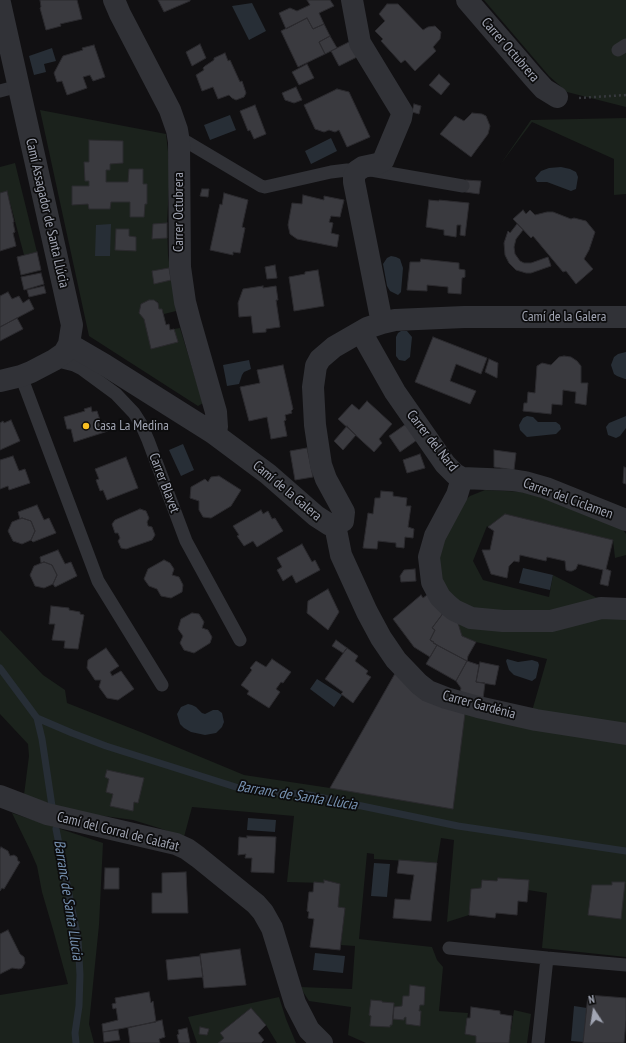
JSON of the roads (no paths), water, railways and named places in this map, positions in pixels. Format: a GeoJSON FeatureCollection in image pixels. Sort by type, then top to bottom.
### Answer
{"type":"FeatureCollection","features":[{"type":"Feature","properties":{"kind":"street","name":"Carrer Octubrera"},"geometry":{"type":"LineString","coordinates":[[114,0],[174,119],[179,142],[180,267],[185,302],[216,412],[216,427],[213,433]]}},
{"type":"Feature","properties":{"kind":"street"},"geometry":{"type":"LineString","coordinates":[[352,0],[360,43],[402,112],[401,118],[383,161],[363,167],[357,171],[354,176],[382,323]]}},
{"type":"Feature","properties":{"kind":"street","name":"Carrer Octubrera"},"geometry":{"type":"LineString","coordinates":[[467,0],[544,89],[557,97]]}},
{"type":"Feature","properties":{"kind":"street","name":"Camí Assagador de Santa Llúcia"},"geometry":{"type":"LineString","coordinates":[[0,3],[10,88],[69,310],[72,325],[69,344]]}},
{"type":"Feature","properties":{"kind":"street","name":"Camí de la Galera"},"geometry":{"type":"LineString","coordinates":[[69,344],[213,433],[268,474],[324,522],[330,525],[335,525],[343,521],[344,512],[326,479],[318,455],[313,387],[316,366],[334,347],[361,332],[382,323],[416,319],[450,317],[626,317]]}},
{"type":"Feature","properties":{"kind":"street","name":"Carrer del Nard"},"geometry":{"type":"LineString","coordinates":[[361,332],[395,392],[445,464],[455,474],[462,478],[457,494],[435,536],[429,557],[432,582],[440,596],[448,605],[454,610],[471,618],[495,620],[551,621],[601,608],[626,609]]}},
{"type":"Feature","properties":{"kind":"street"},"geometry":{"type":"LineString","coordinates":[[0,381],[21,376],[54,360],[64,353],[69,344]]}},
{"type":"Feature","properties":{"kind":"street","name":"Carrer del Ciclamen"},"geometry":{"type":"LineString","coordinates":[[462,478],[525,482],[563,494],[626,520]]}},
{"type":"Feature","properties":{"kind":"street","name":"Carrer Gardénia"},"geometry":{"type":"LineString","coordinates":[[335,525],[341,555],[367,612],[381,638],[403,668],[428,691],[478,707],[536,720],[626,734]]}},
{"type":"Feature","properties":{"kind":"street","name":"Camí del Corral de Calafat"},"geometry":{"type":"LineString","coordinates":[[0,796],[47,814],[176,844],[187,849],[198,857],[256,904],[263,912],[272,928],[295,1003],[309,1030],[322,1043]]}},
{"type":"Feature","properties":{"kind":"lane"},"geometry":{"type":"LineString","coordinates":[[179,142],[187,142],[265,187],[331,172],[347,170],[371,170],[463,186]]}},
{"type":"Feature","properties":{"kind":"lane","name":"Carrer Blavet"},"geometry":{"type":"LineString","coordinates":[[54,360],[74,365],[82,369],[116,394],[134,413],[148,440],[186,541],[240,640]]}},
{"type":"Feature","properties":{"kind":"lane"},"geometry":{"type":"LineString","coordinates":[[21,376],[98,581],[162,685]]}},
{"type":"Feature","properties":{"kind":"lane"},"geometry":{"type":"LineString","coordinates":[[449,948],[626,965]]}},
{"type":"Feature","properties":{"kind":"lane"},"geometry":{"type":"LineString","coordinates":[[538,1043],[547,958]]}},
{"type":"Feature","properties":{"kind":"waterway","name":"Barranc de Santa Llúcia"},"geometry":{"type":"LineString","coordinates":[[0,668],[37,718],[106,746],[242,789],[309,795],[458,826],[626,851]]}},
{"type":"Feature","properties":{"kind":"waterway","name":"Barranc de Santa Llucia"},"geometry":{"type":"LineString","coordinates":[[37,718],[42,739],[52,806]]}},
{"type":"Feature","properties":{"kind":"waterway","name":"Barranc de Santa Llucia"},"geometry":{"type":"LineString","coordinates":[[56,829],[78,939],[80,975],[79,1006],[75,1033],[76,1043]]}},
{"type":"Feature","properties":{"kind":"place","name":"Casa La Medina"},"geometry":{"type":"Point","coordinates":[86,426]}}]}
